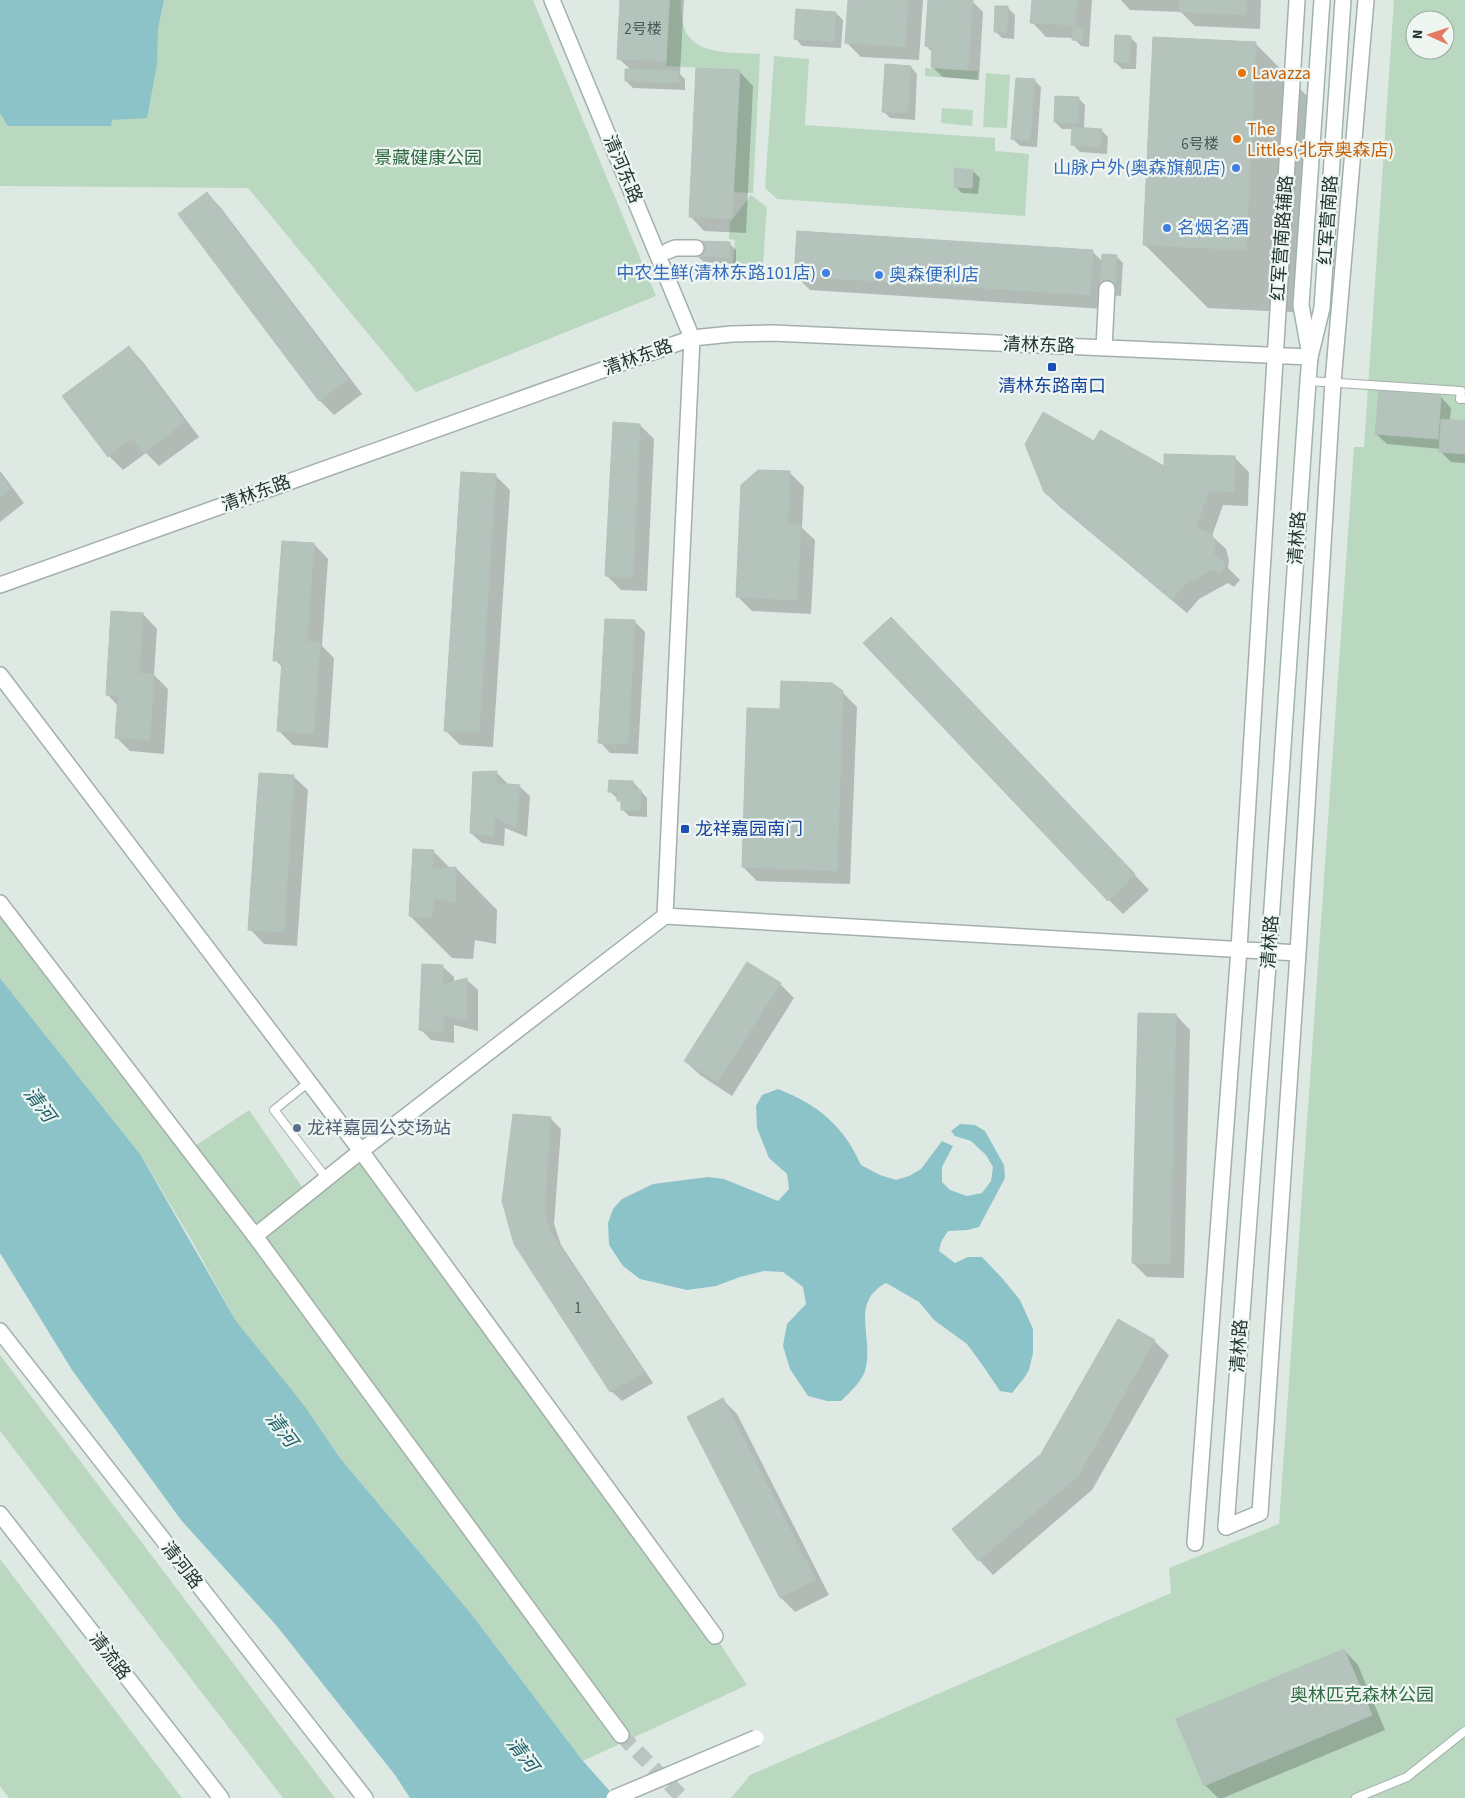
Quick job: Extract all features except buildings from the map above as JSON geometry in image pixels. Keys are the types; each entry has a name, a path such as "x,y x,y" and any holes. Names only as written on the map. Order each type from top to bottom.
{"street":[{"name":"清河东路","path":"552,0 663,254 692,338"},
{"name":"红军营南路辅路","path":"1195,1543 1239,949 1297,0"},
{"name":"红军营南路","path":"1310,357 1301,305 1322,0"},
{"name":"红军营南路","path":"1310,357 1322,308 1343,0"},
{"path":"255,1236 361,1151 665,916 1298,953 1334,382 1366,0"},
{"path":"663,254 675,248 696,248"},
{"path":"1104,348 1107,289"},
{"name":"清林东路","path":"0,585 692,338 772,333 1310,357"},
{"path":"665,916 692,338"},
{"name":"清林路","path":"1298,953 1260,1513 1226,1527 1269,951 1310,357"},
{"path":"0,675 361,1151 715,1636"},
{"path":"0,903 255,1236 621,1735"},
{"name":"清河路","path":"0,1331 365,1798"},
{"name":"清流路","path":"0,1514 221,1798"},
{"path":"614,1798 756,1738"}],"lane":[{"path":"1308,381 1461,391 1460,399 1465,399"},
{"path":"309,1082 274,1110 326,1179"},
{"path":"1356,1798 1407,1777 1465,1731"}],"green space":[{"name":"景藏健康公园","path":"0,0 533,0 656,296 416,392 248,188 0,186"},
{"path":"670,0 681,0 682,18 686,32 693,41 703,47 729,53 760,54 753,193 733,192 739,70 666,66"},
{"name":"奥林匹克森林公园","path":"1394,0 1465,0 1465,1798 731,1798 750,1775 1171,1593 1169,1568 1279,1524 1354,447 1364,447"},
{"path":"774,56 809,59 805,125 995,138 995,151 1029,154 1025,216 777,199 765,188","holes":["955,168 973,170 972,188 954,187"]},
{"path":"925,68 978,71 977,80 925,76"},
{"path":"986,73 1010,75 1007,128 983,127"},
{"path":"942,108 973,110 972,126 941,123"},
{"path":"751,195 767,207 763,265 733,263 735,240 729,239 730,222"},
{"path":"0,903 189,1150 249,1110 309,1197 361,1151 715,1636 747,1685 583,1761 469,1611 340,1458 304,1407 236,1321 191,1239 140,1154 0,978"},
{"path":"0,1355 335,1798 283,1798 0,1431"},
{"path":"0,1559 182,1798 9,1798 0,1786"}],"water":[{"path":"0,0 164,0 158,28 157,65 147,118 112,120 111,126 8,126 0,113"},
{"name":"清河","path":"0,978 140,1154 236,1321 303,1404 340,1458 469,1611 583,1761 616,1798 410,1798 395,1775 276,1625 181,1520 72,1370 0,1253"},
{"path":"778,1089 805,1102 828,1118 846,1139 861,1165 880,1175 896,1180 909,1176 921,1169 942,1141 953,1146 942,1167 942,1182 950,1190 967,1196 982,1193 991,1181 993,1167 986,1155 971,1141 955,1136 951,1131 960,1124 975,1125 985,1131 1004,1165 1005,1178 979,1227 968,1230 948,1231 941,1242 939,1251 955,1263 968,1257 982,1257 1020,1300 1033,1329 1033,1353 1029,1370 1012,1393 1000,1391 967,1344 934,1320 919,1302 886,1283 875,1291 869,1300 866,1310 866,1367 860,1381 841,1401 827,1401 808,1396 790,1369 783,1346 787,1324 806,1304 803,1287 783,1272 764,1271 716,1286 687,1290 640,1279 623,1266 609,1245 608,1223 613,1209 622,1199 653,1184 708,1177 724,1179 778,1201 789,1189 787,1174 769,1158 757,1128 756,1106 762,1095"}],"tunnel":[{"path":"621,1735 683,1798"}],"place":[{"name":"Lavazza","path":"1242,73"},
{"name":"The Littles(北京奥森店)","path":"1237,139"},
{"name":"山脉户外(奥森旗舰店)","path":"1236,168"},
{"name":"名烟名酒","path":"1167,228"},
{"name":"中农生鲜(清林东路101店)","path":"826,273"},
{"name":"奥森便利店","path":"879,275"},
{"name":"清林东路南口","path":"1052,367"},
{"name":"龙祥嘉园南门","path":"685,829"},
{"name":"龙祥嘉园公交场站","path":"297,1128"}]}
